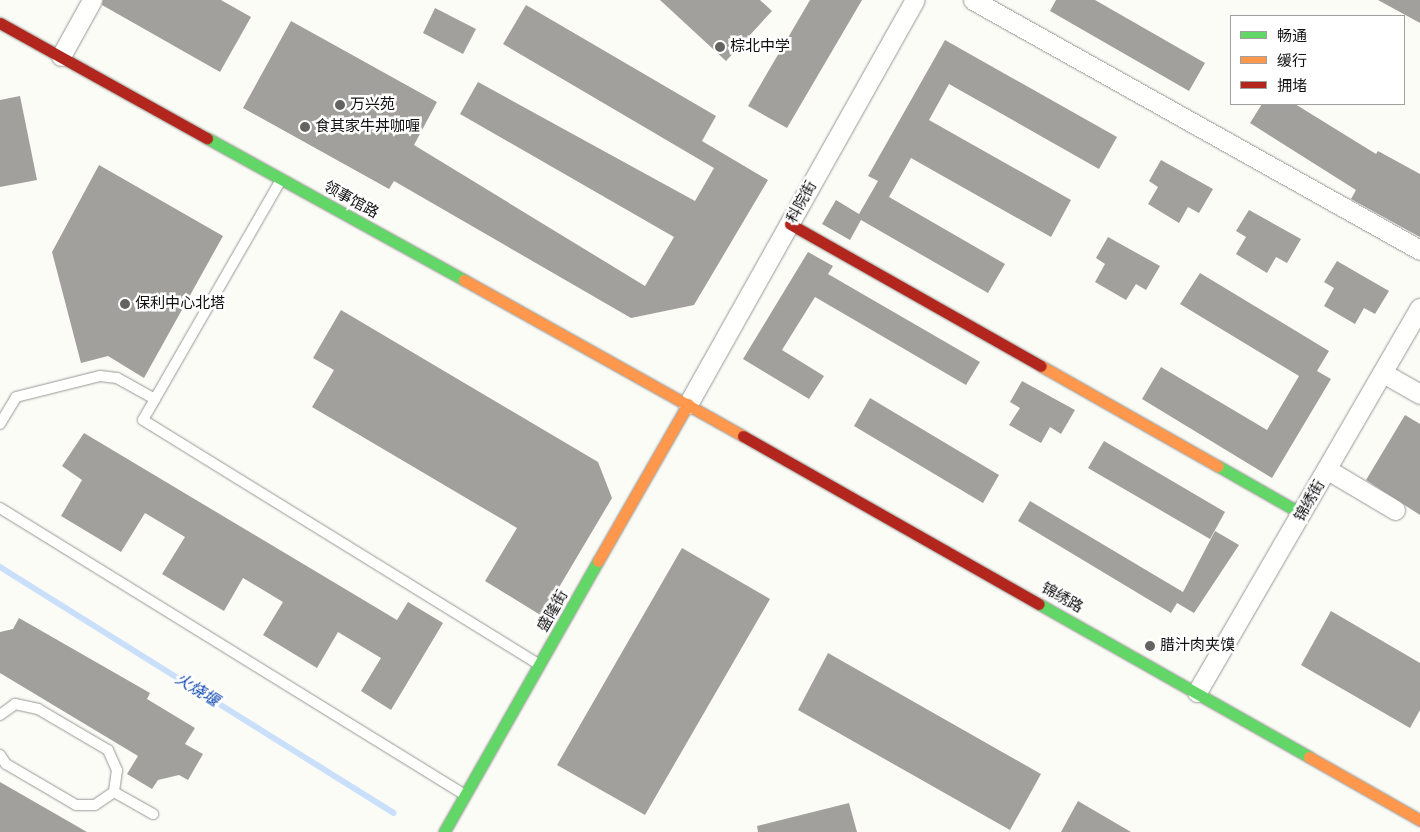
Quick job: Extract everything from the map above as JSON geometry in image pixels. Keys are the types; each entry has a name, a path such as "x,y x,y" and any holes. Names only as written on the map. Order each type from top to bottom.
{"main road":[{"name":"领事馆路","path":"1,25 61,56 688,404"},
{"path":"790,224 1302,514"},
{"name":"盛隆街","path":"446,831 688,404"},
{"name":"锦绣路","path":"688,404 1420,820"}],"street":[{"path":"61,56 92,0"},
{"name":"科院街","path":"688,404 915,0"},
{"path":"973,0 1420,250"},
{"name":"锦绣街","path":"1197,692 1328,470 1420,308"},
{"path":"1383,373 1420,394"},
{"path":"1328,470 1395,510"}],"lane":[{"path":"282,179 143,420 540,666"},
{"path":"0,424 16,397 100,376 118,378 155,399"},
{"path":"0,508 465,795"},
{"path":"0,715 15,704 38,709 108,750 118,770 114,792 96,805 76,805 6,764 0,755"},
{"path":"114,792 153,814"}],"building":[{"path":"103,0 221,0 251,17 220,72 102,5"},
{"path":"660,0 760,0 772,11 726,61"},
{"path":"810,0 862,0 787,128 748,106"},
{"path":"1056,0 1095,0 1205,63 1189,91 1050,11"},
{"path":"1378,0 1420,0 1420,23"},
{"path":"526,5 716,116 702,141 768,180 694,305 631,318 394,181 389,189 243,108 291,21 437,102 414,145 645,286 674,237 460,114 478,82 695,201 714,168 503,44"},
{"path":"435,8 476,29 463,54 423,33"},
{"path":"945,40 1117,137 1099,169 949,84 929,120 1071,200 1051,237 911,158 889,197 1005,264 988,293 861,220 850,240 822,224 836,200 859,214 878,181 868,176"},
{"path":"20,96 37,180 0,187 0,100"},
{"path":"1261,105 1297,105 1376,154 1378,151 1420,174 1420,237 1351,199 1356,190 1250,123"},
{"path":"1161,160 1213,189 1199,213 1188,207 1179,223 1148,204 1158,187 1149,181"},
{"name":"保利中心北塔","path":"99,165 223,236 144,378 108,356 81,363 52,252"},
{"path":"1249,210 1301,239 1287,263 1276,257 1267,273 1236,254 1246,237 1236,231"},
{"path":"1108,237 1160,266 1146,290 1136,284 1126,300 1095,282 1105,264 1096,258"},
{"path":"808,252 833,266 828,274 980,362 966,385 815,297 782,350 824,376 809,399 743,359"},
{"path":"1337,261 1389,291 1375,314 1364,308 1355,324 1324,306 1334,288 1324,282"},
{"path":"1200,273 1329,351 1317,371 1331,379 1272,478 1142,399 1161,367 1267,430 1299,376 1180,304"},
{"path":"341,310 598,462 612,498 542,616 485,581 517,528 312,407 334,370 313,358"},
{"path":"1022,381 1075,410 1061,434 1050,427 1041,443 1009,425 1020,408 1010,402"},
{"path":"870,398 999,475 983,503 854,426"},
{"path":"1405,415 1420,424 1420,515 1366,480"},
{"path":"84,433 397,620 408,602 443,623 391,710 361,691 381,658 338,632 317,668 263,635 283,602 243,578 224,611 162,574 185,537 145,513 121,552 61,516 82,480 62,466"},
{"path":"1104,441 1225,512 1210,539 1088,468"},
{"path":"1030,501 1183,592 1215,531 1239,545 1194,613 1177,603 1171,613 1018,521"},
{"path":"682,548 770,599 645,815 557,765"},
{"path":"1331,611 1420,663 1420,710 1410,728 1301,665"},
{"path":"19,618 150,693 147,699 195,728 185,744 203,754 188,780 179,775 158,780 152,789 127,774 138,756 0,673 0,632 13,629"},
{"path":"828,653 1041,774 1010,830 798,710"},
{"path":"0,782 87,832 0,832"},
{"path":"1078,801 1131,832 1061,832"},
{"path":"849,803 857,832 758,832 757,826"}],"waterway":[{"name":"火烧堰","path":"0,567 394,813"}],"traffic: fast":[{"path":"207,138 464,280"},
{"path":"1218,466 1302,514"},
{"path":"444,832 598,561"},
{"path":"1039,604 1309,757"}],"traffic: slow":[{"path":"464,280 743,436"},
{"path":"1041,366 1218,466"},
{"path":"598,561 688,404"},
{"path":"1309,757 1420,820"}],"traffic: jam":[{"path":"0,23 207,138"},
{"path":"790,224 1041,366"},
{"path":"743,436 1039,604"}],"place":[{"name":"棕北中学","path":"720,47"},
{"name":"万兴苑","path":"340,105"},
{"name":"食其家牛丼咖喱","path":"305,127"},
{"name":"保利中心北塔","path":"125,304"},
{"name":"腊汁肉夹馍","path":"1150,646"}]}
